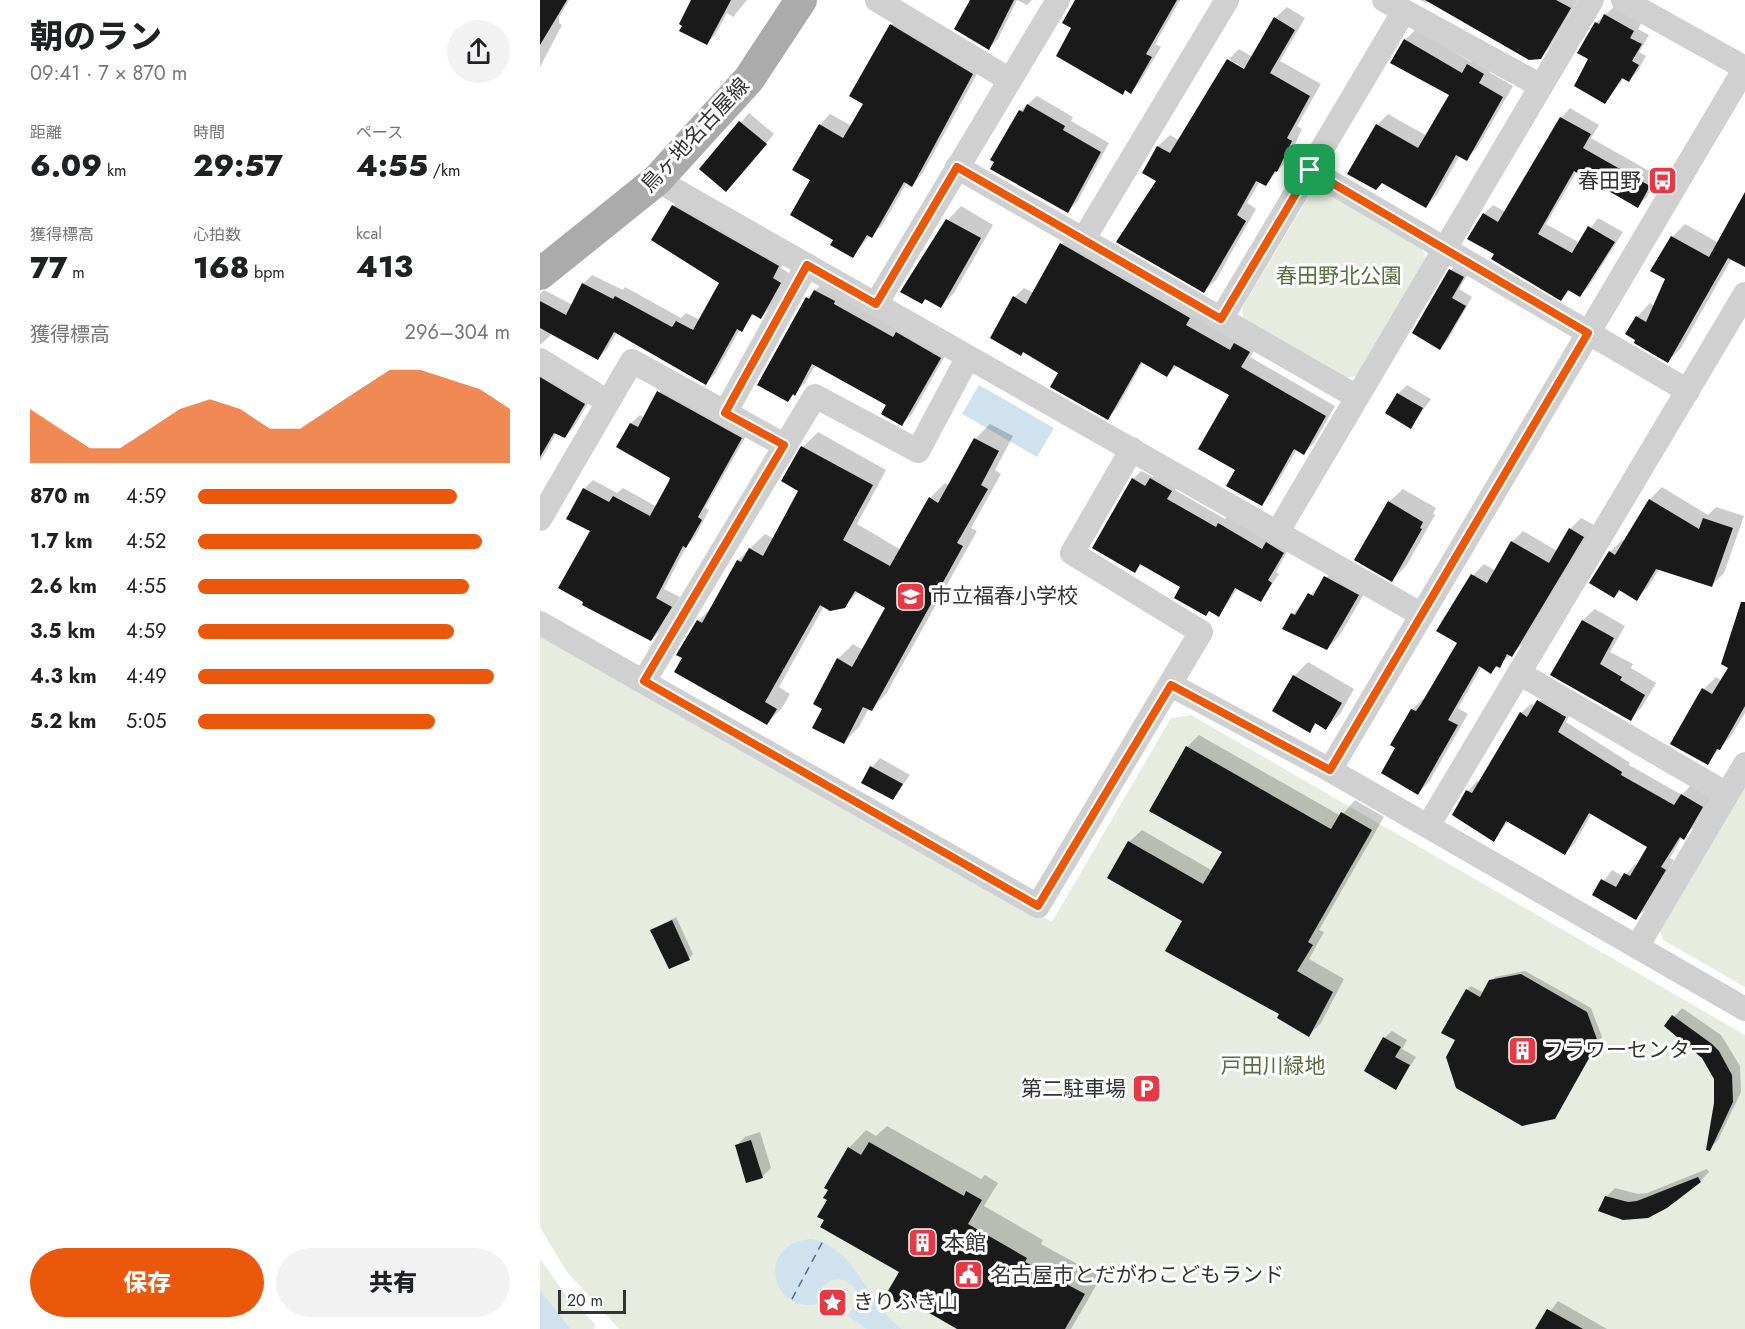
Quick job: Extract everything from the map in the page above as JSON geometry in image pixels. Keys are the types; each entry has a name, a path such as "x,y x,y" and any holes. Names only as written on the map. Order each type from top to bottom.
{"main road":[{"name":"鳥ヶ地名古屋線","path":"540,273 657,180 749,79 801,0"}],"street":[{"path":"877,0 1010,80"},
{"path":"876,304 1058,0"},
{"path":"1083,240 1227,0"},
{"path":"1277,532 1592,0"},
{"path":"1330,770 1745,68 1623,0"},
{"path":"1221,319 1310,170 1394,6 1541,86"},
{"path":"957,167 1357,397"},
{"path":"1310,170 1688,391"},
{"path":"657,180 1422,615"},
{"path":"725,413 807,265"},
{"path":"1428,826 1745,294"},
{"path":"644,681 815,396 918,451 968,357"},
{"path":"540,360 608,402"},
{"path":"540,519 632,362 784,445"},
{"path":"540,623 1038,906 1201,632 1072,553 1132,450"},
{"path":"1519,673 1727,794"},
{"path":"1171,685 1330,770 1745,1009"},
{"path":"1637,947 1745,764"}],"green space":[{"name":"春田野北公園","path":"1324,188 1421,247 1427,260 1357,376 1344,378 1243,318 1242,308 1313,189"},
{"name":"戸田川緑地","path":"540,627 1052,922 1171,718 1191,715 1745,1035 1745,1329 619,1329 567,1272 540,1227"},
{"path":"1745,786 1745,987 1663,940 1660,931"},
{"path":"540,1259 565,1294 595,1324 594,1329 571,1329 540,1290"}],"water":[{"path":"979,385 1054,428 1037,457 962,414"},
{"path":"812,1239 828,1245 841,1254 890,1319 902,1329 867,1329 848,1316 857,1302 857,1292 847,1282 841,1280 830,1281 820,1289 816,1296 818,1304 802,1304 789,1299 780,1289 776,1277 776,1264 782,1252 794,1243"},
{"path":"540,1290 571,1329 540,1329"}],"building":[{"path":"540,0 567,0 540,45"},
{"path":"691,0 731,0 707,45 679,31 682,26 679,24"},
{"path":"970,0 1014,0 989,50 954,29"},
{"path":"1075,0 1177,0 1146,54 1152,57 1131,94 1125,90 1123,95 1056,56 1071,28 1062,23"},
{"path":"1425,0 1556,0 1571,8 1541,59 1529,60"},
{"path":"1604,14 1634,31 1630,38 1642,44 1632,61 1639,65 1629,82 1622,78 1605,104 1574,86 1588,59 1577,53 1595,22 1599,24"},
{"path":"1274,17 1295,30 1270,73 1310,96 1287,138 1292,141 1277,172 1275,171 1266,186 1256,181 1237,215 1246,221 1204,293 1116,242 1156,181 1142,173 1157,146 1170,153 1227,59 1244,69"},
{"path":"890,24 973,74 912,187 904,182 872,238 867,235 853,258 830,245 833,240 790,215 810,180 792,170 819,124 843,138 863,104 849,96"},
{"path":"1404,39 1462,73 1467,64 1484,74 1479,83 1503,97 1467,161 1456,155 1426,208 1382,183 1376,190 1347,174 1376,124 1418,148 1449,95 1390,63"},
{"path":"1027,104 1065,126 1063,130 1101,152 1068,213 990,169 994,162 990,160 1019,110 1023,112"},
{"path":"1560,117 1591,134 1583,148 1650,186 1638,208 1574,171 1538,234 1572,253 1588,226 1615,242 1580,297 1568,290 1561,301 1491,259 1494,254 1467,239 1483,213 1498,222"},
{"path":"739,121 767,144 726,192 699,169"},
{"path":"1745,192 1745,267 1728,258 1668,363 1634,343 1635,340 1625,334 1636,316 1646,322 1665,279 1650,271 1671,236 1709,257"},
{"path":"672,205 779,266 773,278 781,283 761,319 752,314 742,332 737,329 706,385 614,332 598,360 540,328 540,301 566,315 582,283 613,299 615,296 672,327 676,321 693,330 719,283 651,240"},
{"path":"946,219 981,238 941,308 925,299 922,304 900,292"},
{"path":"1060,243 1190,318 1186,325 1230,350 1234,343 1250,352 1241,367 1326,416 1304,455 1294,449 1262,506 1226,486 1235,470 1198,449 1229,395 1174,365 1167,377 1141,362 1108,420 1050,387 1058,373 1023,352 1021,356 990,338 1013,296 1026,304"},
{"path":"1449,269 1464,277 1452,298 1466,306 1440,350 1412,333"},
{"path":"814,290 835,301 834,304 893,337 896,332 941,358 902,426 881,414 886,405 812,364 795,396 793,394 788,402 757,385 806,297 809,299"},
{"path":"540,377 585,404 565,438 554,433 540,457"},
{"path":"657,391 742,438 698,517 702,520 686,548 683,546 656,598 672,607 651,641 582,605 583,602 558,588 590,531 566,519 583,488 609,502 613,496 650,516 669,481 670,478 616,447 630,423 638,427"},
{"path":"1397,393 1423,408 1411,429 1385,413"},
{"path":"974,438 999,451 981,485 988,489 957,543 963,546 872,711 863,707 844,744 812,728 822,709 813,704 837,658 852,667 885,608 855,591 845,608 830,611 820,605 765,702 777,709 767,725 674,672 682,658 676,655 697,620 702,623 737,560 741,562 749,548 763,556 798,491 781,481 801,446 873,485 843,540 890,566 929,497 938,503"},
{"path":"1132,478 1145,486 1150,478 1172,491 1167,499 1216,527 1218,523 1262,549 1266,542 1284,553 1268,580 1272,583 1261,602 1235,588 1219,617 1209,611 1206,616 1174,598 1180,587 1140,564 1135,573 1092,548"},
{"path":"1649,499 1699,529 1703,518 1733,528 1712,587 1656,569 1637,601 1619,590 1614,598 1589,583 1609,551 1615,555"},
{"path":"1388,501 1423,522 1420,528 1422,529 1392,582 1354,560"},
{"path":"1569,528 1584,537 1512,657 1507,654 1500,668 1496,666 1491,674 1479,666 1448,720 1458,725 1418,795 1381,773 1395,748 1390,745 1411,709 1416,711 1421,704 1457,643 1436,631 1471,574 1487,583 1511,541 1549,563"},
{"path":"1324,576 1359,595 1327,650 1282,629 1291,613 1295,615 1308,593 1313,596"},
{"path":"1741,602 1745,602 1745,706 1720,750 1717,749 1708,765 1670,744 1702,688 1712,694 1728,668 1721,664"},
{"path":"1582,620 1614,638 1600,664 1622,677 1620,680 1645,695 1631,721 1550,675"},
{"path":"1293,675 1342,703 1326,730 1315,723 1310,733 1272,711"},
{"path":"1537,700 1566,717 1558,732 1622,772 1621,775 1674,805 1681,794 1703,807 1684,840 1680,837 1661,867 1666,870 1636,920 1592,895 1601,879 1616,887 1624,873 1630,876 1647,847 1589,813 1565,855 1506,821 1494,842 1452,815 1466,790 1472,793 1520,712 1527,717"},
{"path":"1186,746 1331,829 1341,812 1372,830 1308,942 1313,945 1297,971 1333,992 1309,1037 1277,1018 1279,1014 1165,951 1182,921 1107,878 1128,841 1203,884 1222,852 1149,811"},
{"path":"870,766 903,784 893,800 861,783"},
{"path":"672,920 690,960 669,969 650,930"},
{"name":"フラワーセンター","path":"1521,974 1587,1012 1598,1042 1555,1119 1522,1126 1456,1088 1446,1057 1455,1040 1441,1033 1466,989 1480,997 1489,980"},
{"path":"1672,1015 1719,1051 1732,1075 1733,1102 1710,1151 1706,1150 1714,1103 1714,1079 1702,1058 1664,1026"},
{"path":"1383,1037 1401,1047 1395,1057 1410,1065 1396,1090 1364,1071"},
{"path":"751,1140 763,1178 746,1183 735,1145"},
{"name":"本館","path":"869,1142 964,1196 966,1191 982,1200 968,1224 1027,1258 1025,1262 1085,1294 1065,1329 957,1329 905,1299 901,1305 885,1296 899,1272 820,1227 824,1220 817,1217 827,1200 823,1198 828,1190 824,1188 848,1147 861,1155"},
{"path":"1698,1177 1701,1182 1667,1208 1648,1218 1623,1220 1598,1211 1605,1196 1628,1202 1637,1201"},
{"path":"1547,1309 1583,1329 1535,1329"}],"ferry route":[{"path":"792,1299 823,1241"}],"place":[{"name":"春田野","path":"1662,181"},
{"name":"市立福春小学校","path":"910,596"},
{"name":"フラワーセンター","path":"1522,1050"},
{"name":"第二駐車場","path":"1147,1089"},
{"name":"本館","path":"923,1243"},
{"name":"名古屋市とだがわこどもランド","path":"969,1275"},
{"name":"きりふき山","path":"832,1302"}],"route":[{"path":"957,167 1221,319 1310,170 1588,333 1330,770 1171,685 1038,906 644,681 784,445 725,413 807,265 876,304 957,167"}]}
